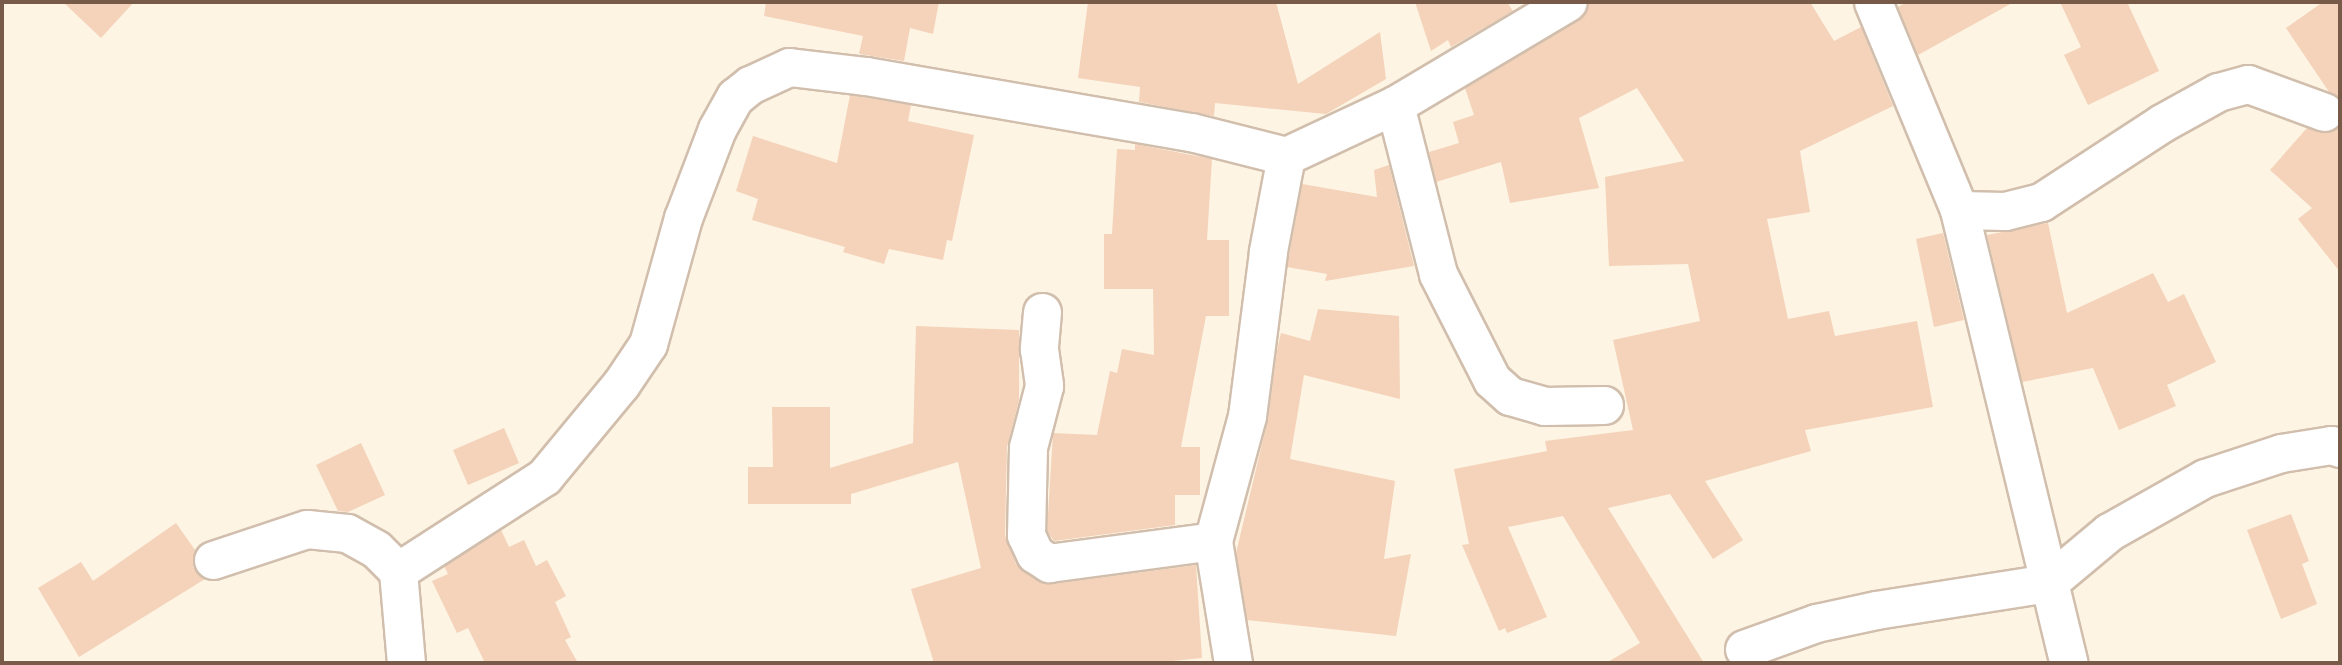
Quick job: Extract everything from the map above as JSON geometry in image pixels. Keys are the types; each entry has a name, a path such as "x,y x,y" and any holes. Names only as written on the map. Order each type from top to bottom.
{"street":[{"path":"398,571 544,477 621,384 648,344 682,218 717,129 735,97 767,77 789,67 866,76 1191,132 1286,156 1395,105 1568,2"},
{"path":"1873,2 1959,210 2069,663"},
{"path":"1959,210 2005,211 2041,202 2162,123 2228,90 2248,84 2324,112"},
{"path":"1395,105 1438,274 1492,380 1510,396 1544,406 1604,405"},
{"path":"1233,663 1213,541 1247,416 1268,251 1286,156"},
{"path":"1042,312 1039,349 1044,386 1028,447 1026,535 1035,554 1049,563 1213,541"},
{"path":"1744,649 1816,623 1876,610 2048,583 2109,532 2205,478 2281,453 2330,445 2340,448"},
{"path":"213,560 307,529 347,533 376,549 398,571 406,663"}],"building":[{"path":"63,2 134,2 101,38"},
{"path":"766,2 939,2 933,34 910,28 904,61 859,54 863,36 764,16"},
{"path":"1088,2 1276,2 1298,84 1380,32 1386,79 1326,114 1215,103 1214,116 1139,102 1140,87 1078,78"},
{"path":"1415,2 1507,2 1513,11 1451,47 1448,40 1431,51"},
{"path":"1589,2 1810,2 1834,41 1861,27 1893,106 1800,151 1810,212 1767,219 1788,319 1829,311 1835,336 1917,321 1933,407 1805,430 1811,451 1705,481 1743,540 1713,559 1670,494 1608,508 1704,663 1606,663 1640,643 1563,516 1508,527 1547,617 1507,633 1505,628 1499,631 1462,545 1469,544 1454,469 1547,451 1545,441 1633,430 1613,340 1700,321 1688,264 1609,266 1605,177 1684,161 1637,88 1579,118 1599,188 1510,203 1501,162 1436,182 1429,152 1459,143 1453,122 1474,115 1465,88 1579,20"},
{"path":"1907,2 2014,2 1918,55 1898,7"},
{"path":"2060,2 2127,2 2159,71 2088,105 2064,55 2081,47"},
{"path":"2323,2 2340,2 2340,99 2329,92 2286,28"},
{"path":"850,95 911,105 908,121 974,135 952,241 947,240 943,260 889,249 884,264 843,252 845,247 752,220 758,199 736,191 753,136 837,163"},
{"path":"2340,124 2340,272 2298,219 2312,208 2270,170 2307,128 2327,133"},
{"path":"1135,144 1212,159 1207,240 1229,240 1229,316 1206,316 1181,447 1200,447 1200,495 1175,495 1175,525 1054,541 1047,531 1053,433 1097,435 1110,371 1117,373 1122,349 1154,355 1153,289 1104,289 1104,234 1112,234 1117,149 1135,150"},
{"path":"1389,165 1414,266 1325,281 1327,274 1287,267 1302,184 1377,197 1374,170"},
{"path":"2048,223 2067,313 2153,273 2168,302 2184,294 2216,362 2167,385 2176,406 2119,430 2093,368 2022,382 1987,235"},
{"path":"1943,233 1964,320 1934,327 1916,239"},
{"path":"1318,309 1399,316 1400,399 1304,375 1290,459 1395,481 1384,559 1411,554 1396,636 1247,620 1236,553 1268,419 1277,350 1281,333 1310,341"},
{"path":"916,326 1019,330 1019,400 1007,447 1005,535 1016,564 1038,581 1052,584 1196,565 1202,658 1152,663 934,663 911,589 981,568 958,462 851,494 851,504 748,504 748,467 773,467 772,407 830,407 830,468 913,443"},
{"path":"504,428 519,463 468,485 453,450"},
{"path":"361,443 385,495 348,512 338,511 316,465"},
{"path":"2291,514 2309,561 2302,564 2317,604 2281,619 2247,530"},
{"path":"176,523 195,550 193,567 205,579 79,657 38,588 81,562 93,581"},
{"path":"501,530 509,547 524,540 536,566 547,560 566,596 555,602 571,637 565,640 578,663 485,663 468,628 457,633 432,581 448,574 444,566"}]}
